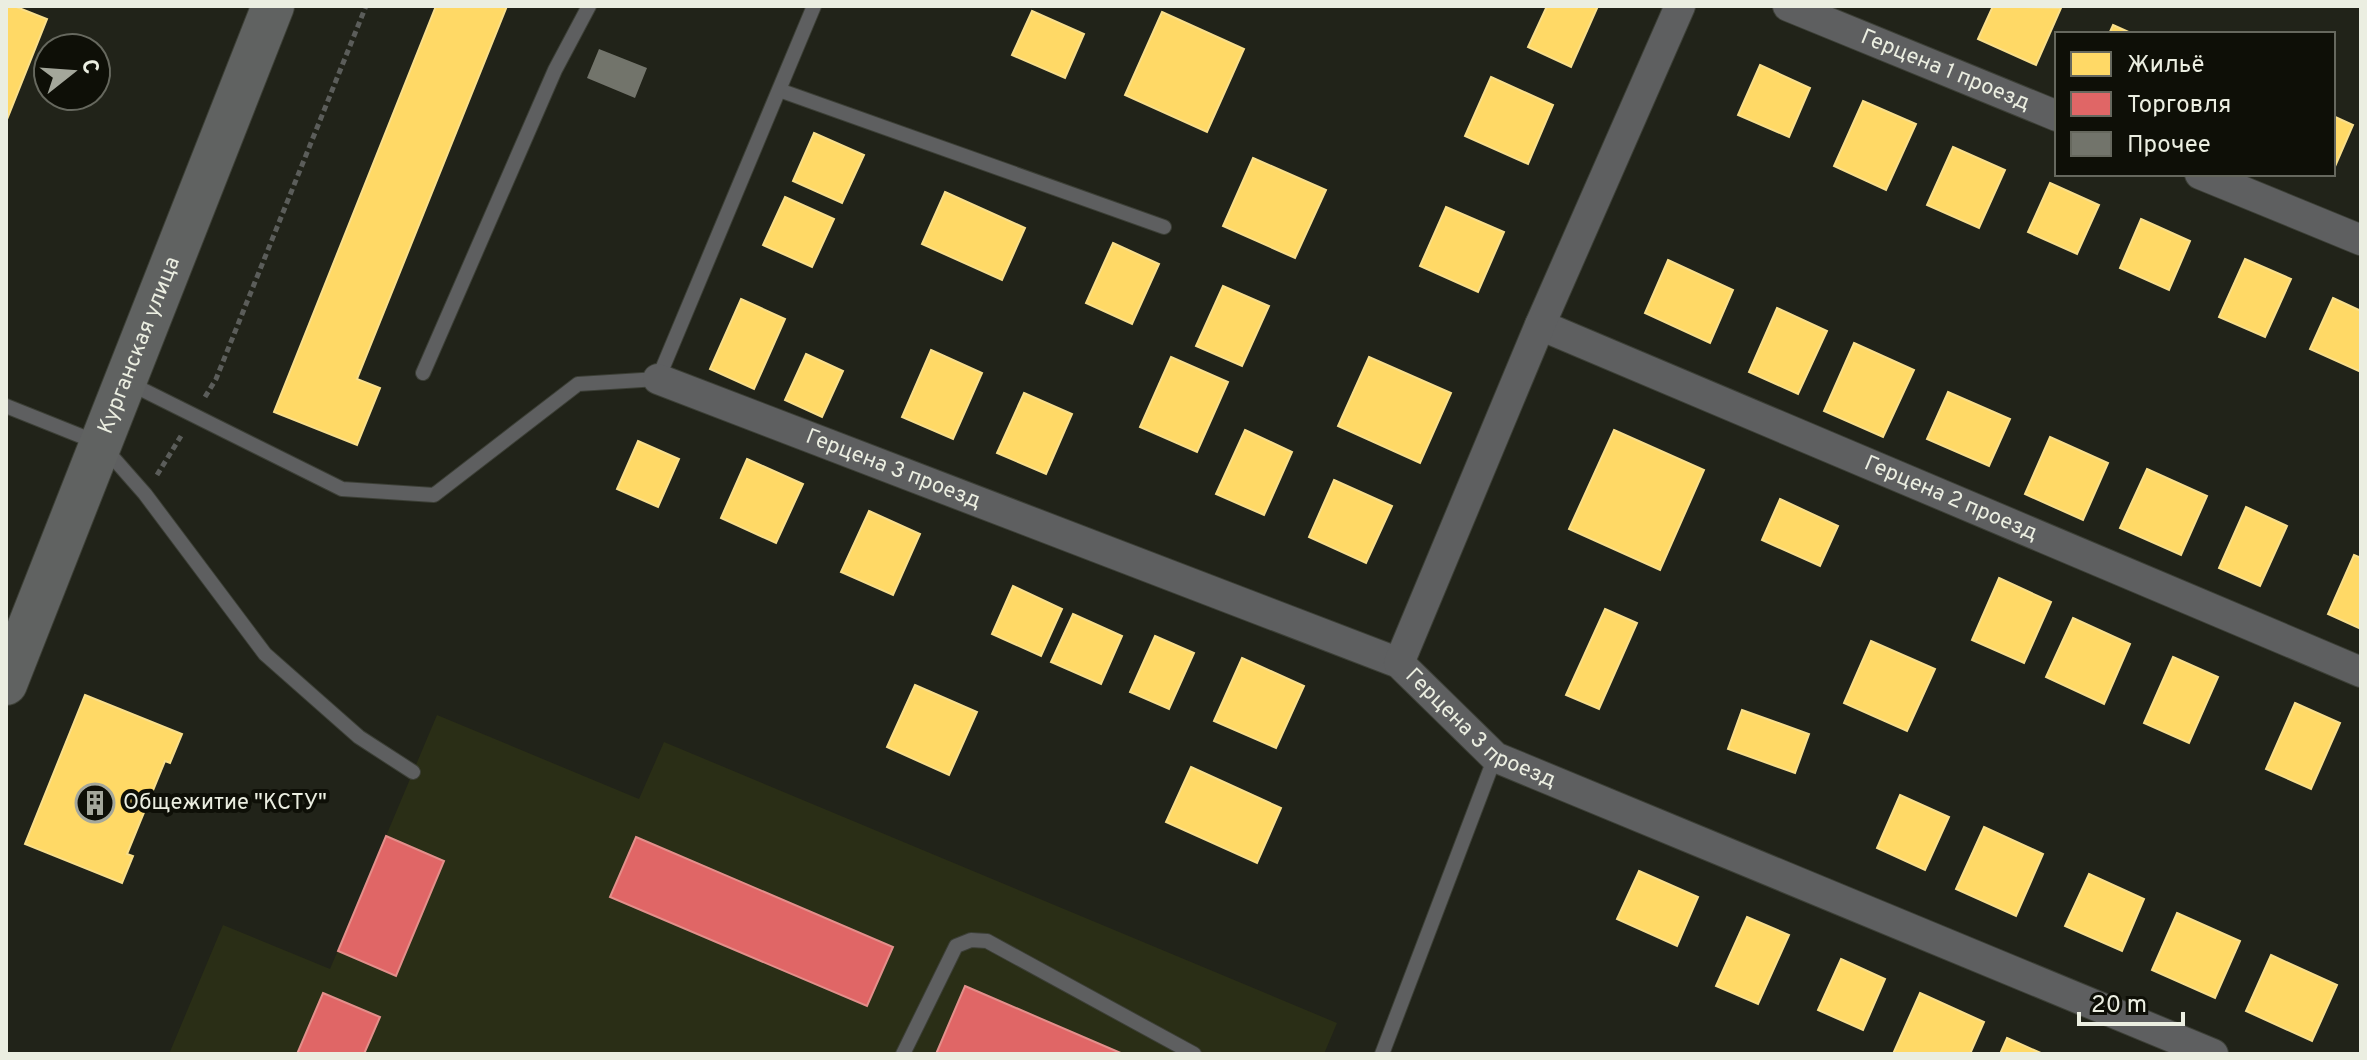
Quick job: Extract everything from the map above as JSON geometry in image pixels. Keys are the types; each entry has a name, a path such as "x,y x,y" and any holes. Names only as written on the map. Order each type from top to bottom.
{"street":[{"name":"Курганская улица","path":"6,684 273,6"},
{"path":"1399,663 1540,325 1680,6"},
{"name":"Герцена 1 проезд","path":"1788,6 2055,115"},
{"path":"2205,176 2361,240"},
{"name":"Герцена 2 проезд","path":"1540,325 2361,672"},
{"name":"Герцена 3 проезд","path":"658,379 1399,663 1495,757 2213,1054"}],"lane":[{"path":"423,373 555,70 589,6"},
{"path":"126,381 342,489 434,495 578,384 658,379 814,6"},
{"path":"779,90 1164,227"},
{"path":"6,406 101,444 145,494 265,654 359,737 413,772"},
{"path":"1382,1054 1495,757"},
{"path":"903,1054 956,946 971,940 987,941 1194,1054"}],"path":[{"path":"145,494 216,379 366,6"}],"shaded area":[{"path":"437,715 639,799 664,742 1337,1023 1324,1054 169,1054 223,925 330,969"}],"building: Жильё":[{"path":"6,6 14,6 47,19 42,32 32,32 32,57 6,122"},
{"path":"436,6 507,6 357,379 380,388 357,445 274,412"},
{"path":"1547,6 1598,6 1571,67 1528,47"},
{"path":"1993,6 2061,8 2036,65 1978,39"},
{"path":"1032,11 1084,34 1065,78 1012,55"},
{"path":"1162,12 1244,49 1207,132 1125,95"},
{"path":"2113,25 2129,32 2110,32"},
{"path":"1760,65 1810,88 1789,137 1738,115"},
{"path":"1491,77 1553,105 1528,164 1465,136"},
{"path":"1863,101 1916,124 1886,190 1834,166"},
{"path":"2335,117 2353,125 2335,166"},
{"path":"814,133 864,155 842,203 793,181"},
{"path":"1953,147 2005,170 1979,228 1927,205"},
{"path":"1253,158 1326,190 1295,258 1223,226"},
{"path":"2050,183 2099,205 2077,254 2028,232"},
{"path":"945,192 1025,228 1002,280 922,244"},
{"path":"785,197 834,219 812,267 763,245"},
{"path":"1446,207 1504,232 1478,292 1420,266"},
{"path":"2141,219 2190,241 2169,290 2120,268"},
{"path":"1113,243 1159,264 1132,324 1086,303"},
{"path":"2245,259 2291,279 2265,337 2219,317"},
{"path":"1668,260 1733,290 1710,343 1645,313"},
{"path":"1223,286 1269,306 1242,366 1196,346"},
{"path":"2333,298 2361,311 2361,372 2310,349"},
{"path":"741,299 785,319 754,389 710,369"},
{"path":"1777,308 1827,331 1798,394 1749,372"},
{"path":"1854,343 1914,370 1883,437 1824,411"},
{"path":"931,350 982,373 953,439 902,417"},
{"path":"806,354 843,371 822,417 785,400"},
{"path":"1171,357 1228,382 1197,452 1140,427"},
{"path":"1369,357 1451,393 1420,463 1338,426"},
{"path":"1948,392 2010,419 1989,466 1927,439"},
{"path":"1024,393 1072,414 1046,474 997,453"},
{"path":"1245,430 1292,452 1264,515 1216,494"},
{"path":"1614,430 1704,470 1660,570 1569,529"},
{"path":"2050,437 2108,463 2083,520 2025,494"},
{"path":"638,441 679,459 658,507 617,489"},
{"path":"747,459 803,484 776,543 721,518"},
{"path":"2147,469 2207,496 2181,555 2120,528"},
{"path":"1334,480 1392,506 1366,563 1309,537"},
{"path":"1780,499 1838,526 1820,566 1762,540"},
{"path":"2246,507 2287,526 2260,586 2219,568"},
{"path":"869,511 920,534 893,595 841,572"},
{"path":"2354,555 2361,558 2361,629 2328,614"},
{"path":"1999,578 2051,602 2024,663 1972,640"},
{"path":"1013,586 1062,609 1041,656 992,634"},
{"path":"1605,609 1637,623 1599,709 1566,695"},
{"path":"1073,614 1122,636 1101,684 1051,662"},
{"path":"2073,618 2130,644 2104,704 2046,677"},
{"path":"1155,636 1194,653 1169,709 1130,692"},
{"path":"1871,641 1935,669 1907,731 1844,703"},
{"path":"2173,657 2218,677 2189,743 2144,723"},
{"path":"1242,658 1304,686 1276,748 1214,721"},
{"path":"915,685 977,712 949,775 887,747"},
{"name":"Общежитие \"КСТУ\"","path":"85,695 182,734 170,763 165,761 127,854 133,856 122,883 25,844"},
{"path":"2295,703 2340,723 2311,789 2266,769"},
{"path":"1742,710 1809,734 1795,773 1728,749"},
{"path":"1191,767 1281,808 1257,863 1166,822"},
{"path":"1900,795 1949,817 1925,870 1877,848"},
{"path":"1984,827 2043,854 2016,916 1956,889"},
{"path":"1639,871 1698,897 1677,946 1617,919"},
{"path":"2089,874 2144,899 2122,951 2065,926"},
{"path":"2177,913 2240,941 2215,998 2152,970"},
{"path":"1747,917 1789,935 1758,1004 1716,986"},
{"path":"2271,955 2337,985 2312,1041 2246,1011"},
{"path":"1841,959 1885,979 1863,1030 1818,1010"},
{"path":"1920,993 1984,1022 1970,1054 1893,1054"},
{"path":"2007,1038 2043,1054 2000,1054"}],"building: Торговля":[{"path":"386,836 444,861 396,976 338,951"},
{"path":"636,837 893,947 867,1006 610,897"},
{"path":"965,986 1123,1054 936,1054"},
{"path":"323,993 380,1017 364,1054 297,1054"}],"building: Прочее":[{"path":"599,49 647,68 635,98 587,78"}],"place":[{"name":"Общежитие \"КСТУ\"","path":"95,803"}]}
